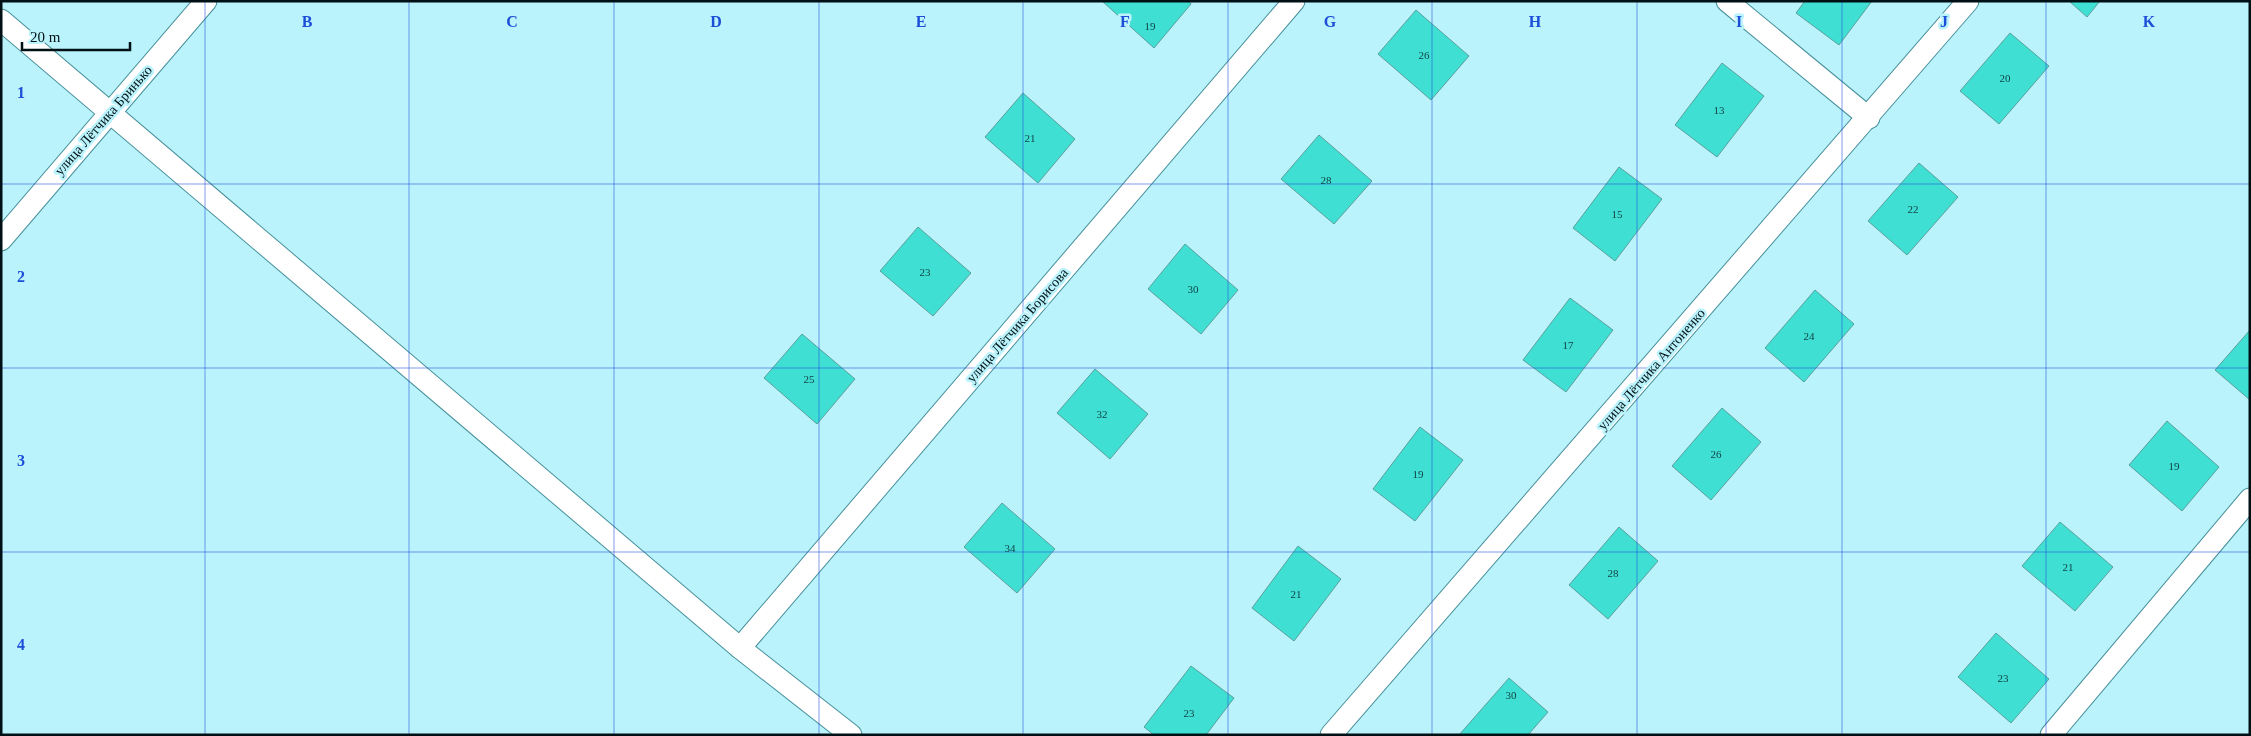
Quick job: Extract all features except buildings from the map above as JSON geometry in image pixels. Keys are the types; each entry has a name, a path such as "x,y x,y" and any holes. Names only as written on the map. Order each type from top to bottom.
{"lane":[{"name":"улица Лётчика Бринько","path":"1,240 206,1"},
{"name":"улица Лётчика Борисова","path":"740,648 1294,1"},
{"path":"1727,1 1869,118"},
{"name":"улица Лётчика Антоненко","path":"1332,735 1869,118 1968,1"},
{"path":"1,20 740,648 850,735"},
{"path":"2051,735 2250,499"}]}
